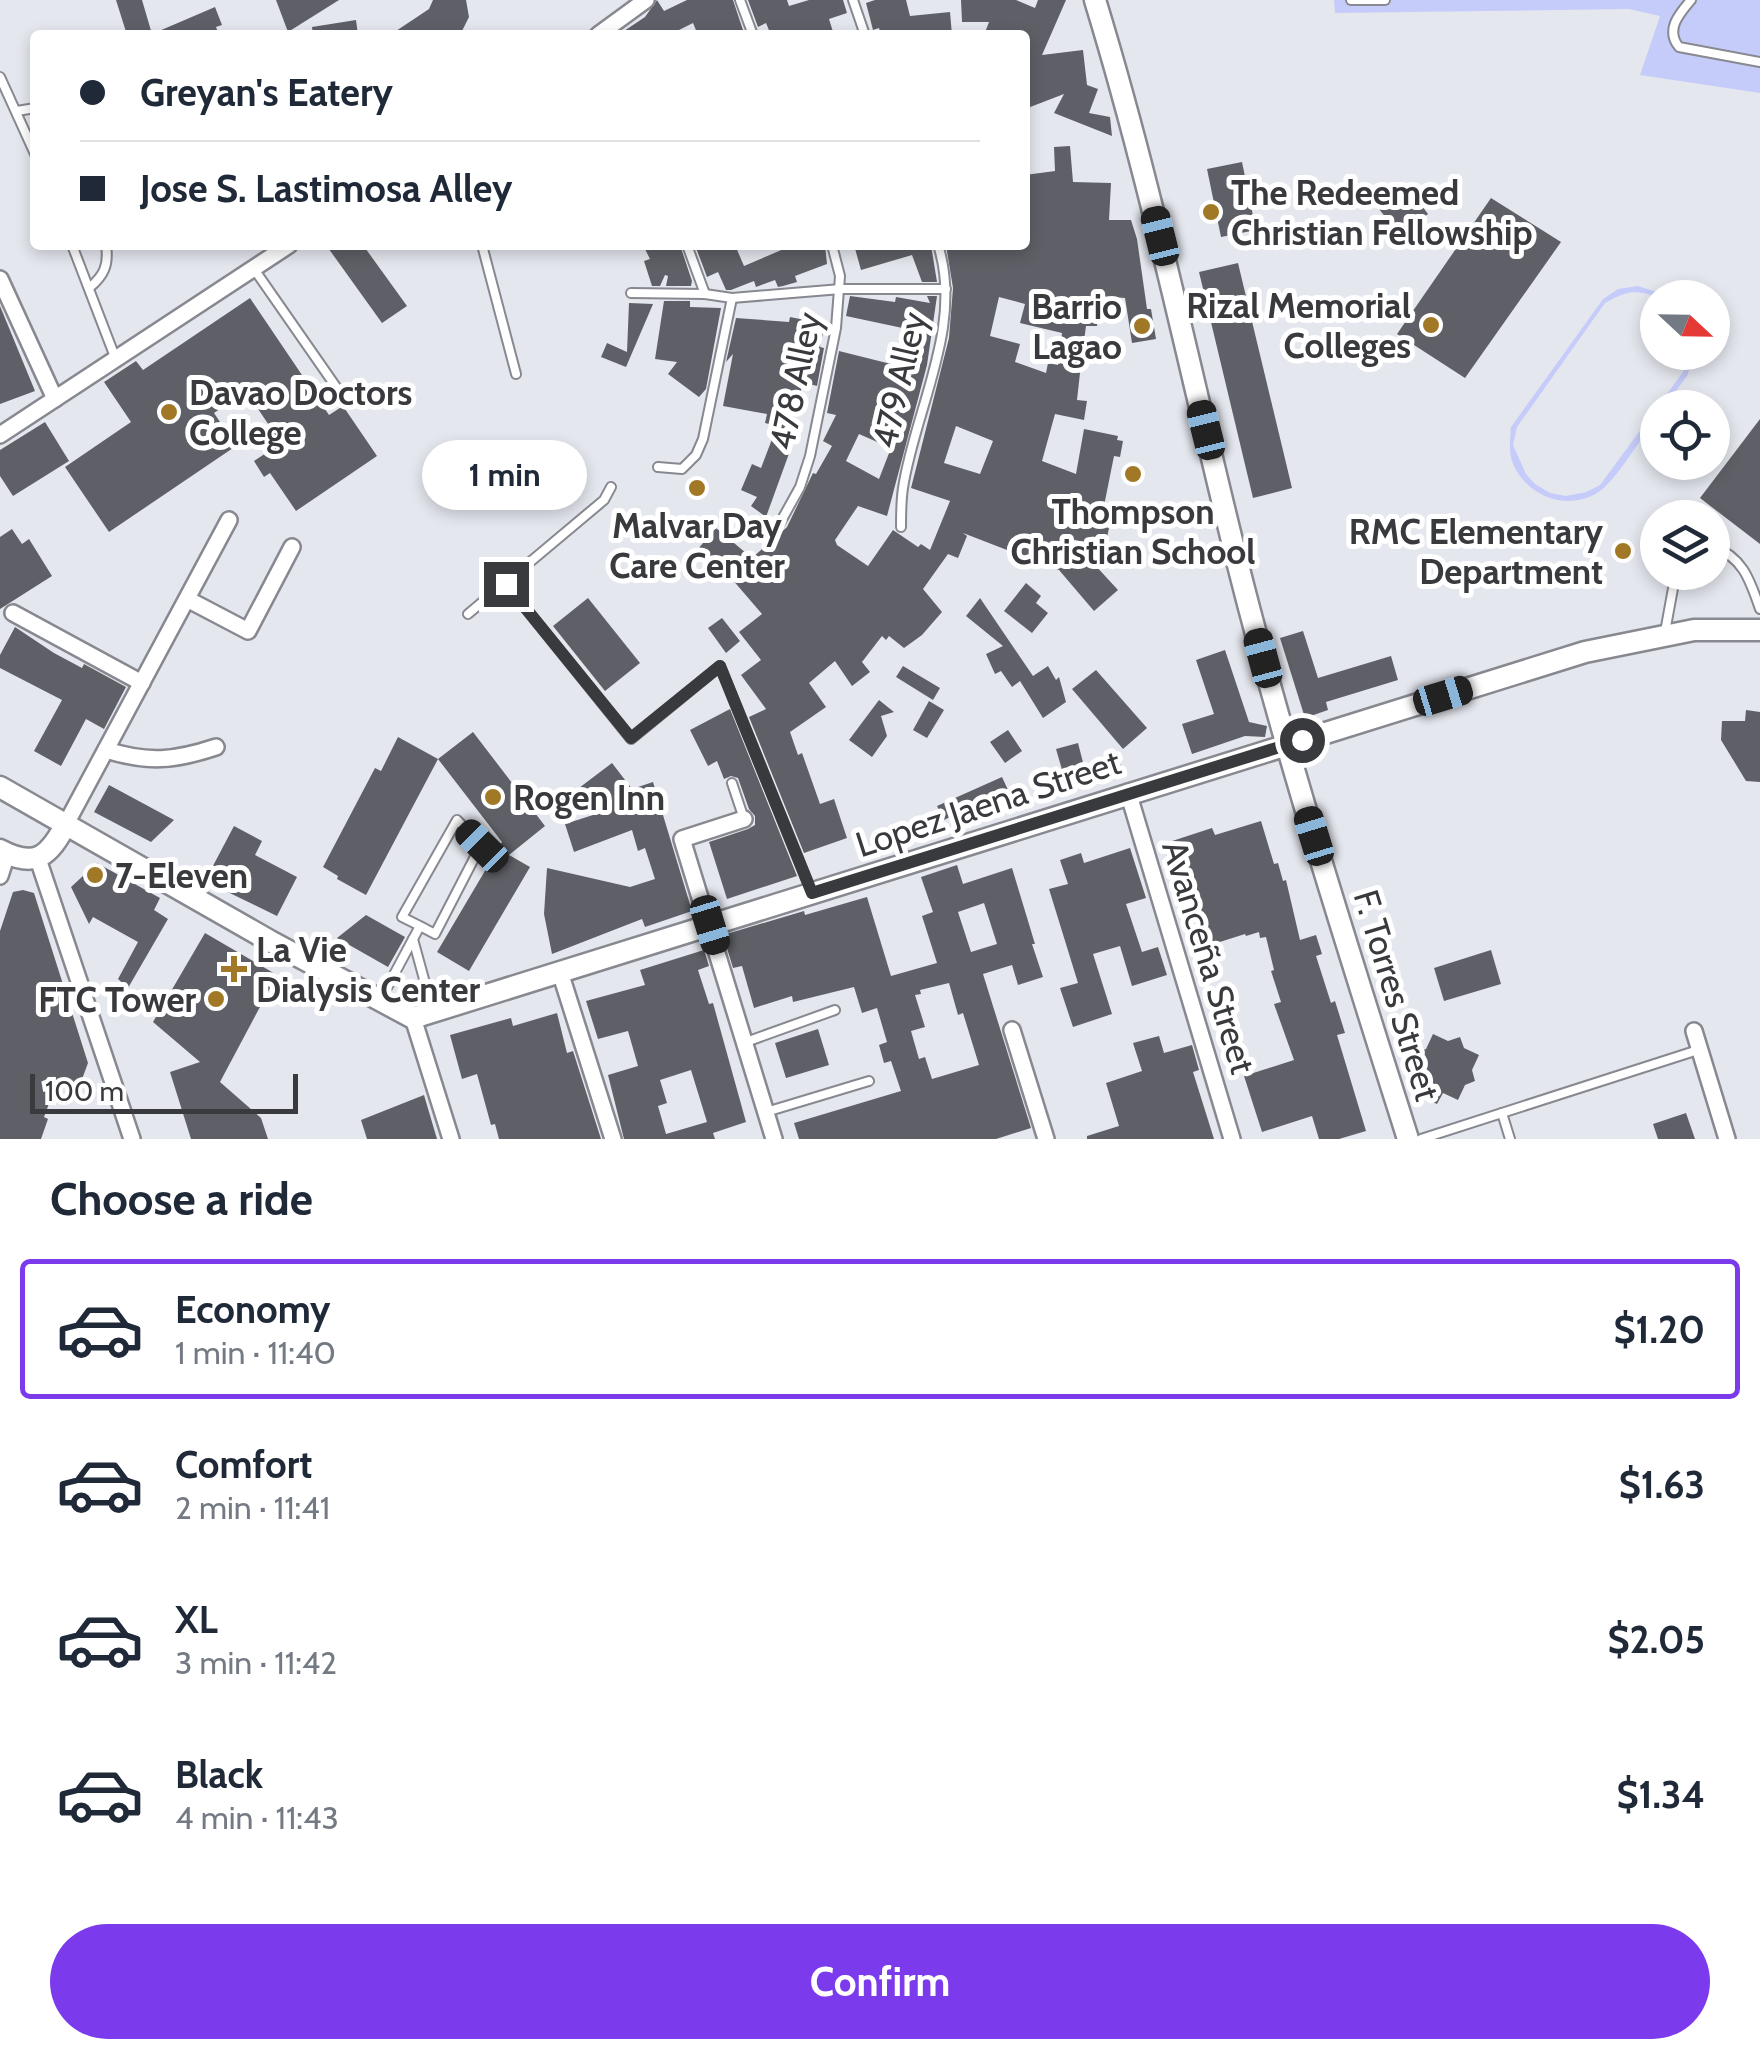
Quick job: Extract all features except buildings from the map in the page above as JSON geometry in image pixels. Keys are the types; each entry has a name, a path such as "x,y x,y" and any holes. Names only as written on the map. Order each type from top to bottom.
{"street":[{"path":"609,30 646,0"},
{"name":"F. Torres Street","path":"1095,0 1147,180 1285,744 1408,1139"},
{"path":"0,435 282,250"},
{"path":"0,279 55,399"},
{"path":"0,876 4,852 27,860 52,848 229,520"},
{"path":"187,599 248,631 292,547"},
{"path":"13,613 142,682"},
{"name":"Lopez Jaena Street","path":"423,1015 1584,652 1664,635 1724,628 1760,630"},
{"path":"106,750 150,760 184,757 216,747"},
{"path":"0,786 270,942 380,1000 423,1015 451,1139"},
{"name":"Avanceña Street","path":"1128,792 1232,1139"},
{"path":"744,819 682,839 774,1139"},
{"path":"38,858 132,1139"},
{"path":"560,972 613,1139"},
{"path":"1012,1030 1046,1139"},
{"path":"1694,1031 1727,1139"}],"lane":[{"path":"740,0 751,30"},
{"path":"852,0 863,30"},
{"path":"1352,0 1385,0"},
{"path":"1691,0 1674,24 1672,35 1679,46 1760,62"},
{"path":"0,77 30,143"},
{"path":"16,111 30,109"},
{"path":"74,250 116,360"},
{"path":"89,288 105,270 106,250"},
{"path":"483,250 516,374"},
{"path":"689,250 705,294"},
{"name":"478 Alley","path":"780,523 800,487 810,456 841,289 833,250"},
{"name":"479 Alley","path":"900,527 903,488 935,361 946,289 939,250"},
{"path":"254,269 340,394"},
{"path":"631,292 732,298 841,289 946,289"},
{"path":"658,466 682,469 696,454 732,298"},
{"path":"468,614 604,500 611,487"},
{"path":"1730,554 1743,566 1760,609"},
{"path":"506,584 631,738 720,666 812,893"},
{"path":"1664,635 1673,590"},
{"path":"732,783 744,819"},
{"path":"456,820 482,846 435,934 420,926 402,917 456,820"},
{"path":"380,1000 420,926"},
{"path":"413,940 423,1015"},
{"path":"746,1042 836,1010"},
{"path":"1422,1139 1700,1050"},
{"path":"766,1112 869,1082"},
{"path":"1502,1113 1510,1139"}],"shaded area":[{"path":"1334,0 1760,0 1760,93 1640,75 1660,16 1629,9 1335,13"},
{"path":"1638,286 1640,293 1605,303 1517,427 1513,445 1535,484 1566,496 1600,485 1640,431 1640,441 1600,491 1576,500 1551,498 1530,486 1514,466 1511,427 1603,299 1618,289"},
{"path":"1684,370 1689,370 1677,390 1670,390"}],"place":[{"name":"The Redeemed Christian Fellowship","path":"1211,212"},
{"name":"Rizal Memorial Colleges","path":"1431,325"},
{"name":"Barrio Lagao","path":"1142,326"},
{"name":"Davao Doctors College","path":"169,412"},
{"name":"Thompson Christian School","path":"1133,474"},
{"name":"Malvar Day Care Center","path":"697,488"},
{"name":"RMC Elementary Department","path":"1623,551"},
{"name":"Rogen Inn","path":"493,797"},
{"name":"7-Eleven","path":"95,875"},
{"name":"La Vie Dialysis Center","path":"234,969"},
{"name":"FTC Tower","path":"216,999"}],"route":[{"path":"506,584 631,738 720,666 812,893 1302,740"}]}
